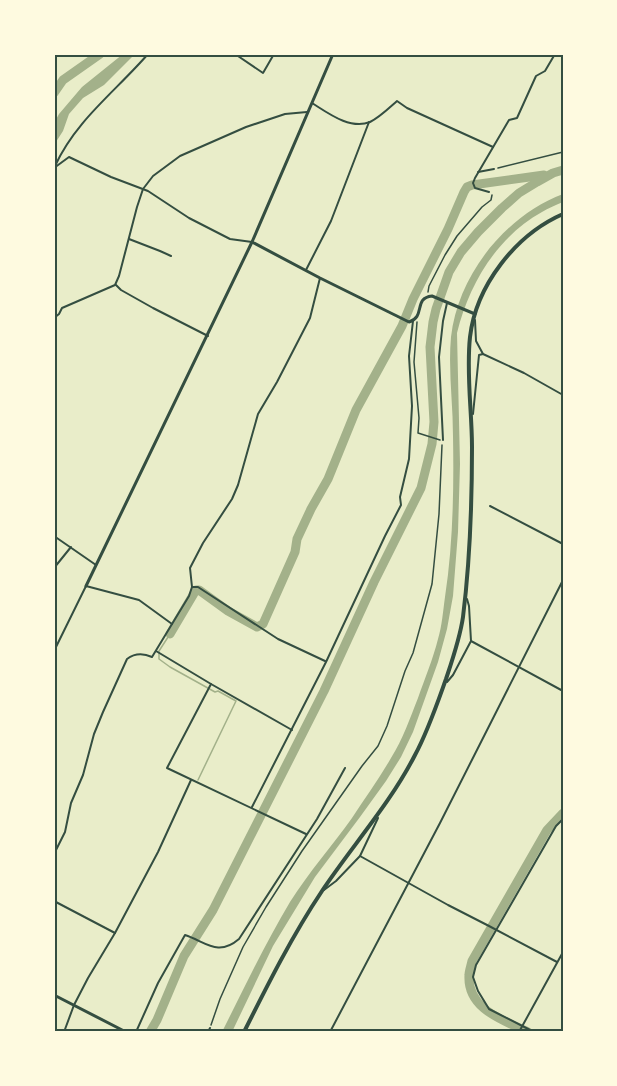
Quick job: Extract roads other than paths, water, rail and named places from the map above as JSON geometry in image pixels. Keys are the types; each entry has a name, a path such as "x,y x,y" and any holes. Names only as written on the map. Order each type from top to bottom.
{"main road":[{"path":"244,1032 290,942 322,891 382,807 414,757 428,727 460,633 465,593 472,496 469,352 475,314 490,282 510,253 539,227 563,214"}],"street":[{"path":"148,54 87,117 68,141 54,168 69,157 148,191 189,218 231,239 252,242 409,322 413,321"},
{"path":"235,54 263,73 274,54"},
{"path":"54,651 252,242 333,54"},
{"path":"489,192 475,188 473,180 509,120 517,118 536,76 544,71 555,54"},
{"path":"312,103 344,122 361,123 369,122 397,101 407,108 493,147"},
{"path":"54,318 62,308 116,285 143,189 153,176 180,156 246,127 285,114 308,112"},
{"path":"306,270 331,221 369,122"},
{"path":"478,172 494,169"},
{"path":"129,239 171,256"},
{"path":"54,854 65,832 71,803 83,775 94,734 127,659 140,654 152,657 189,596 192,587 190,568 202,543 232,499 258,414 310,318 320,278"},
{"path":"116,285 153,308 208,336"},
{"path":"252,807 326,662 401,505 400,497 409,459 412,406 409,356 413,321 418,316 423,298 430,296 475,314 476,341 483,354 563,395"},
{"path":"441,440 439,357 447,303"},
{"path":"472,417 479,355 483,354"},
{"path":"490,506 563,544"},
{"path":"54,536 96,566"},
{"path":"54,567 70,547"},
{"path":"330,1032 409,883 563,580"},
{"path":"86,586 139,600 172,624"},
{"path":"192,587 198,588 278,639 326,662"},
{"path":"443,686 453,675 471,641 469,606 465,593"},
{"path":"471,641 563,691"},
{"path":"156,651 292,730"},
{"path":"211,684 167,768 307,834"},
{"path":"136,1032 170,959 185,935 217,948 230,947 239,939 318,819 345,768"},
{"path":"64,1032 74,1005 158,852 191,780"},
{"path":"322,891 336,881 360,856 382,807"},
{"path":"534,1032 489,1009 473,977 476,965 556,826 563,819"},
{"path":"360,856 448,906 557,963"},
{"path":"54,901 115,933"},
{"path":"520,1031 563,952"},
{"path":"54,995 126,1032"}],"waterway":[{"path":"54,93 63,80 100,54"},
{"path":"150,1032 184,956 213,910 324,691 374,582 421,488 432,444 434,422 430,347 433,322 449,272 461,252 502,208 519,193 553,173 563,170"},
{"path":"170,634 196,590 257,627 263,624 295,552 297,539 328,479 356,410 402,326 467,187 544,175"},
{"path":"170,634 159,651 159,659 215,692 218,691 236,701 198,780"},
{"path":"528,1032 498,1018 480,1005 470,987 469,972 472,961 547,830 563,813"}]}
